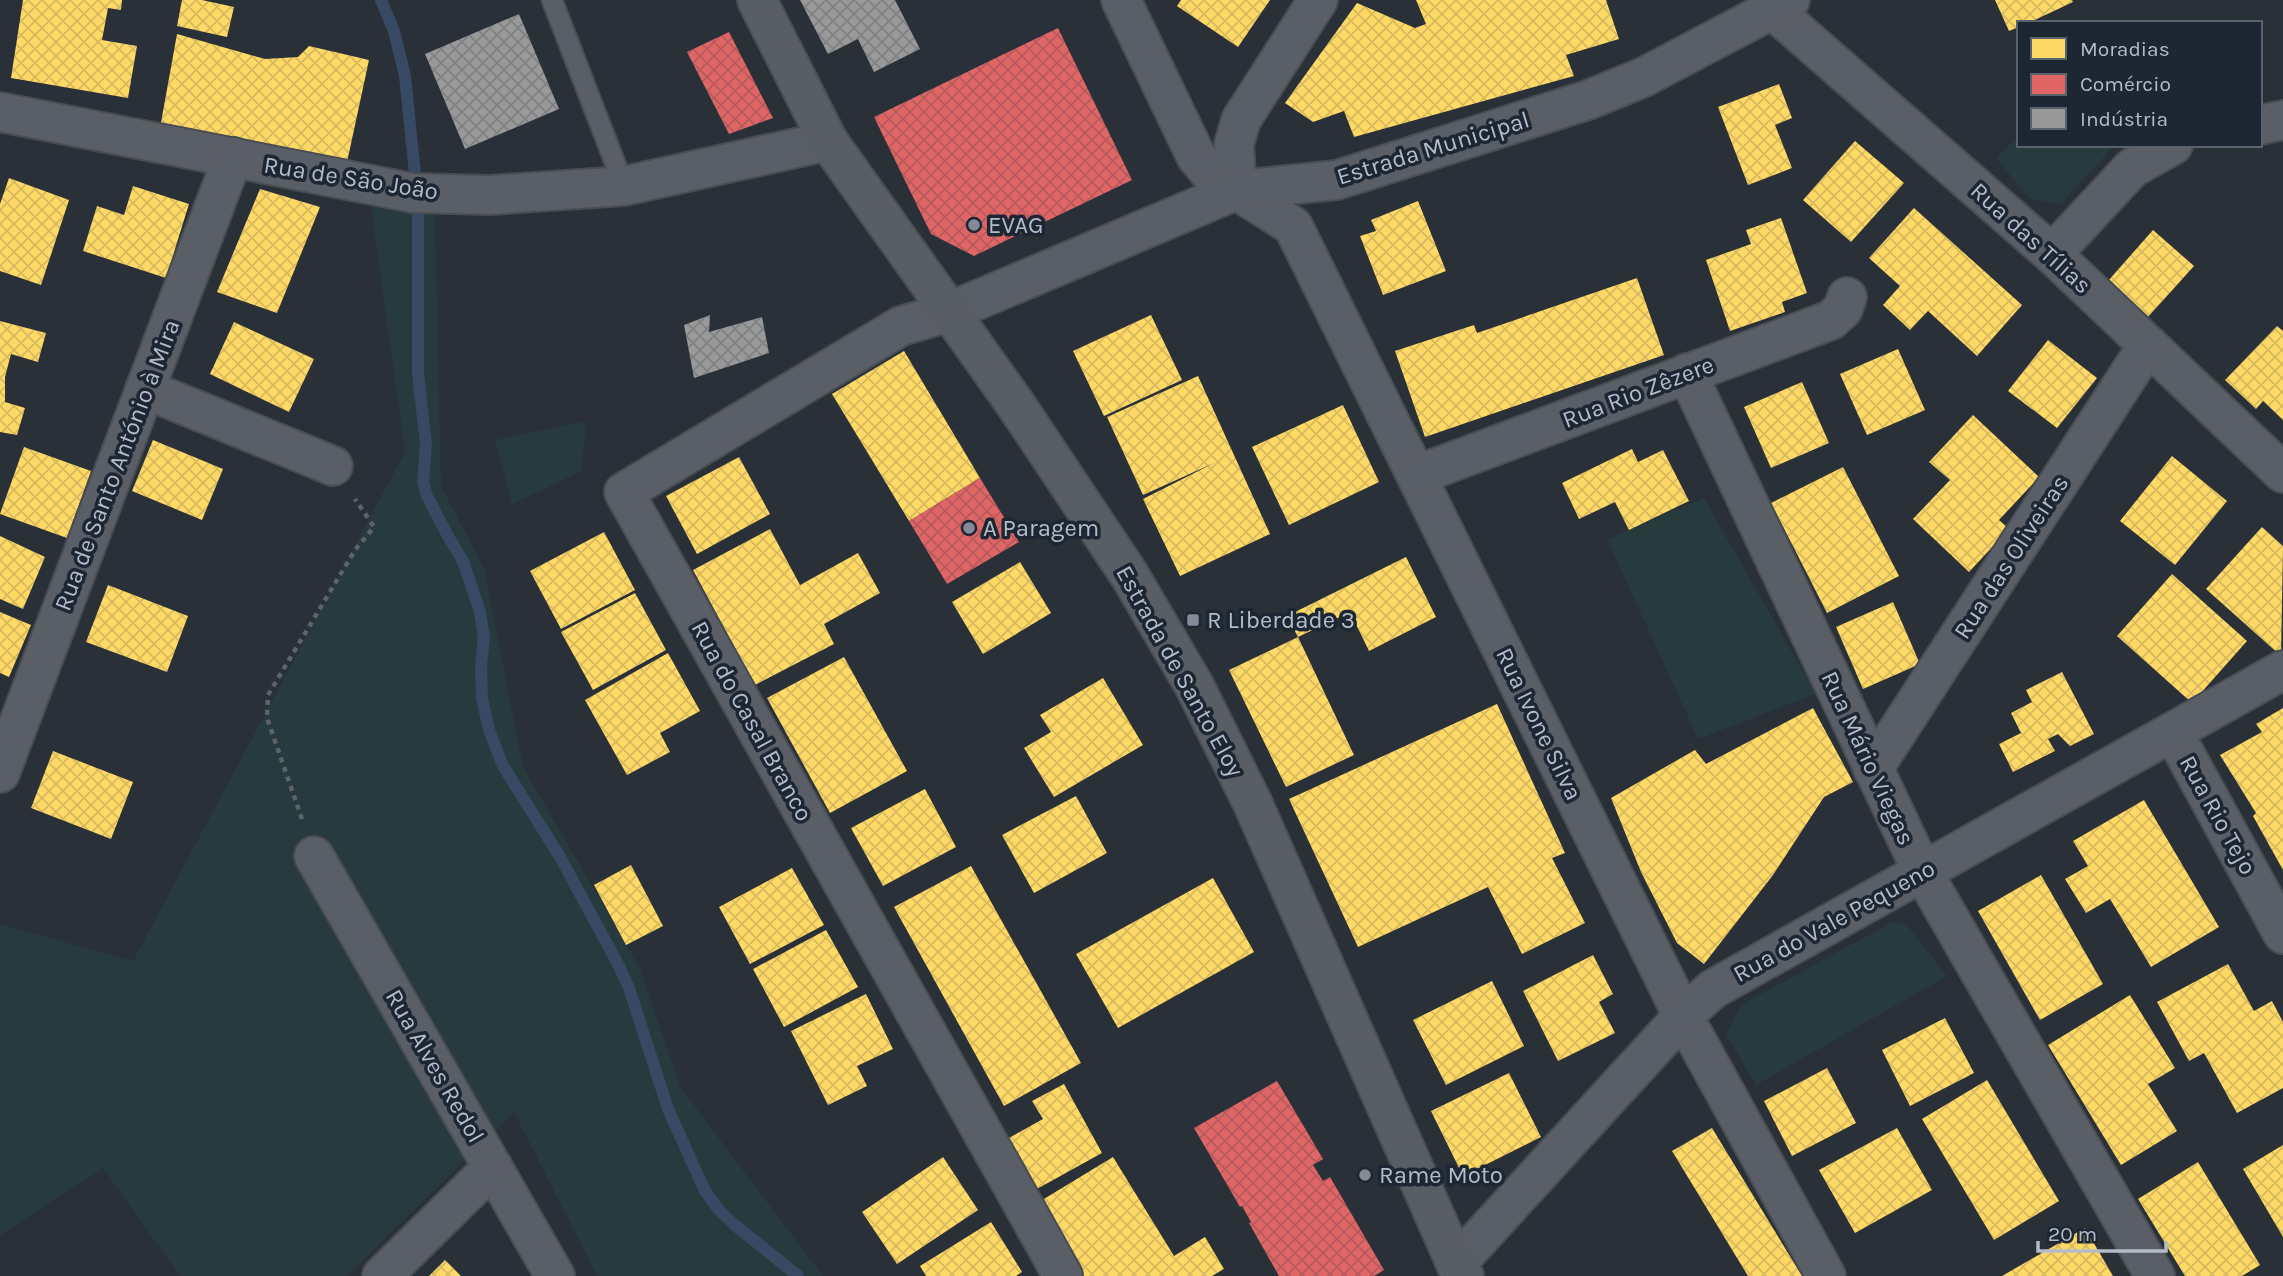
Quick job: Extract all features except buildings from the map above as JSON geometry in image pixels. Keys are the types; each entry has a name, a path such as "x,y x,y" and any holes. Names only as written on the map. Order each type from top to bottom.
{"main road":[{"name":"Estrada de Santo Eloy","path":"757,0 828,141 1016,405 1130,576 1195,687 1259,817 1460,1270"}],"street":[{"name":"Rua Ivone Silva","path":"1121,0 1196,156 1211,174 1293,226 1683,1016 1826,1276"},
{"path":"1237,190 1234,144 1241,120 1318,0"},
{"name":"Estrada Municipal","path":"949,312 1237,190 1337,180 1588,100 1644,77 1782,5"},
{"name":"Rua das Tílias","path":"1782,5 2052,254 2283,473"},
{"name":"Rua de São João","path":"0,112 413,193 490,195 624,186 828,141"},
{"path":"2262,125 2283,120"},
{"path":"2052,254 2132,168 2169,147"},
{"name":"Rua de Santo António à Mira","path":"0,773 233,157"},
{"name":"Rua Rio Zêzere","path":"1418,475 1831,320 1843,309 1847,297"},
{"name":"Rua do Casal Branco","path":"949,312 901,326 624,492 1063,1276"},
{"name":"Rua das Oliveiras","path":"1873,769 2148,345"},
{"name":"Rua Mário Viegas","path":"1687,373 1922,871 2155,1276"},
{"path":"145,389 334,466"},
{"name":"Rua do Vale Pequeno","path":"1460,1270 1683,1016 1713,989 2283,670"},
{"name":"Rua Rio Tejo","path":"2173,732 2283,934"},
{"name":"Rua Alves Redol","path":"314,856 555,1276"},
{"path":"382,1276 493,1167"}],"lane":[{"path":"552,0 624,186"}],"path":[{"path":"314,856 267,718 268,695 355,550 374,527 334,466"}],"green space":[{"path":"2017,138 2017,147 2113,147 2061,204 2030,199 1996,158"},
{"path":"371,206 435,215 441,486 484,568 523,767 639,967 681,1088 823,1276 597,1276 514,1112 347,1276 180,1276 103,1168 0,1236 0,924 133,961 405,452"},
{"path":"586,421 582,471 512,504 495,440"},
{"path":"1704,498 1816,694 1698,739 1607,539"},
{"path":"1892,922 1907,925 1947,976 1756,1085 1726,1034 1741,1005"}],"waterway":[{"path":"381,0 394,31 405,76 415,174"},
{"path":"418,212 418,374 426,444 423,482 427,496 463,561 480,612 484,638 482,698 489,730 503,766 560,857 618,964 629,988 668,1109 705,1191 719,1210 736,1226 798,1276"}],"place":[{"name":"EVAG","path":"974,225"},
{"name":"A Paragem","path":"969,528"},
{"name":"R Liberdade 3","path":"1193,620"},
{"name":"Rame Moto","path":"1365,1175"}]}
